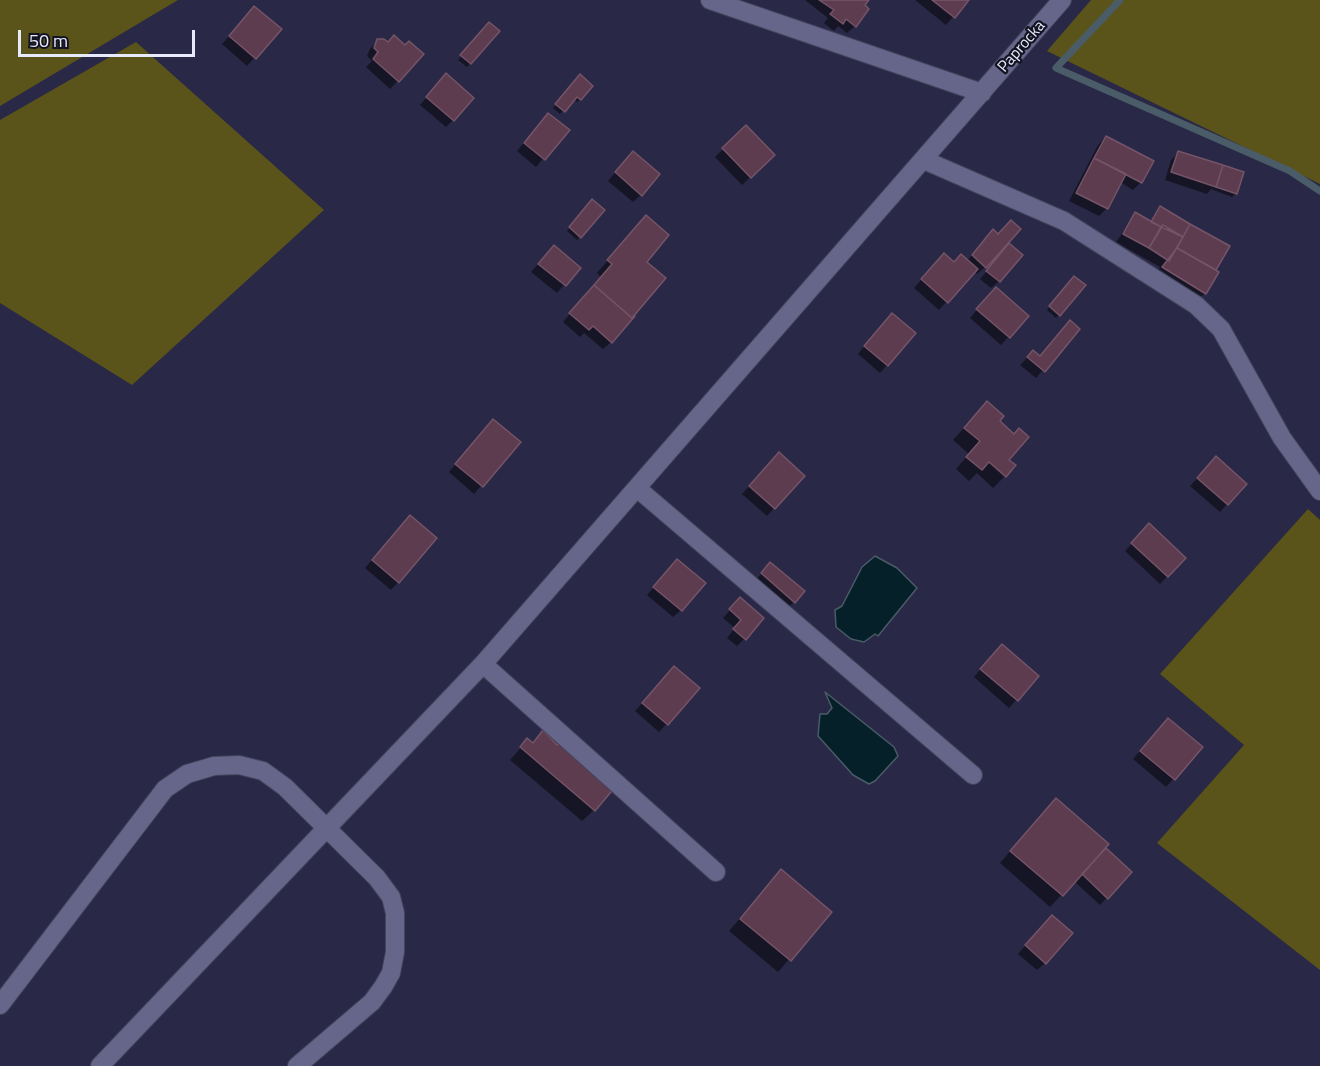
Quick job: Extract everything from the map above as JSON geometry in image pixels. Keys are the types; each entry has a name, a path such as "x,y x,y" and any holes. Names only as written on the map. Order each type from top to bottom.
{"street":[{"path":"710,0 981,93"},
{"name":"Paprocka","path":"100,1066 483,664 638,489 1062,0"},
{"path":"924,160 1064,221 1196,305 1221,329 1282,438 1320,491"},
{"path":"638,489 973,775"},
{"path":"483,664 716,872"},
{"path":"0,1005 145,811 165,789 187,774 213,766 231,765 263,771 285,787 377,878 391,897 396,913 392,973 372,1002 297,1066"}],"shaded area":[{"path":"0,0 178,0 0,106"},
{"path":"1091,0 1320,0 1320,184 1047,51"},
{"path":"136,42 324,210 132,385 0,303 0,120"},
{"path":"1308,509 1320,520 1320,970 1157,843 1244,745 1160,674"}],"water":[{"path":"875,556 897,568 917,588 878,636 875,634 864,642 851,639 836,627 835,610 842,606 862,567"},
{"path":"825,692 894,747 898,756 875,781 869,784 853,775 818,736 820,714 827,714 832,708"}],"building":[{"path":"819,0 869,0 865,5 869,9 856,27 846,19 843,24 830,14 834,10"},
{"path":"932,0 969,0 955,18"},
{"path":"254,6 282,29 256,59 229,36"},
{"path":"489,22 500,31 471,64 460,55"},
{"path":"394,35 405,45 409,41 424,54 399,82 373,59 378,52 374,48 377,39 384,39 388,42"},
{"path":"446,73 474,98 454,121 426,97"},
{"path":"580,74 593,86 581,100 577,97 565,112 555,104"},
{"path":"548,113 570,130 545,160 524,143"},
{"path":"746,125 775,155 751,178 722,148"},
{"path":"1106,136 1154,161 1142,183 1094,158"},
{"path":"633,151 660,174 642,196 615,172"},
{"path":"1178,151 1223,165 1216,187 1171,172"},
{"path":"1094,158 1126,174 1108,209 1076,193"},
{"path":"1223,165 1244,172 1237,194 1216,187"},
{"path":"592,199 605,210 581,238 569,227"},
{"path":"1160,206 1190,224 1183,237 1151,222"},
{"path":"1135,212 1161,227 1149,248 1123,234"},
{"path":"646,215 669,235 647,262 666,278 632,318 594,285 612,264 607,260"},
{"path":"1011,220 1021,229 986,268 972,255 993,229 998,234"},
{"path":"1190,224 1230,246 1216,270 1177,248"},
{"path":"1163,225 1183,237 1169,261 1149,248"},
{"path":"1009,243 1023,255 1000,282 986,271"},
{"path":"554,245 581,268 566,286 538,264"},
{"path":"1177,248 1219,272 1206,294 1162,267"},
{"path":"944,253 954,262 961,254 978,269 948,303 921,279"},
{"path":"1074,276 1086,285 1060,316 1049,306"},
{"path":"594,285 632,318 635,316 612,343 593,326 589,330 569,313"},
{"path":"996,287 1029,316 1010,338 976,309"},
{"path":"892,313 916,333 888,366 864,346"},
{"path":"1070,320 1080,329 1045,372 1027,357 1033,350 1040,356"},
{"path":"987,401 1004,416 1000,421 1014,434 1019,428 1029,437 1009,460 1016,465 1006,477 989,462 982,470 966,457 980,441 964,428"},
{"path":"493,419 521,442 483,487 455,464"},
{"path":"779,452 805,476 775,509 749,486"},
{"path":"1216,456 1247,484 1228,505 1197,478"},
{"path":"410,515 437,538 399,583 372,560"},
{"path":"1149,523 1186,558 1168,577 1131,543"},
{"path":"677,559 706,583 682,611 653,587"},
{"path":"770,562 805,591 795,603 761,573"},
{"path":"740,597 764,618 746,640 733,629 741,620 729,609"},
{"path":"1002,644 1039,676 1018,701 980,669"},
{"path":"674,666 700,688 668,725 642,703"},
{"path":"1168,718 1203,747 1175,780 1140,751"},
{"path":"543,730 557,745 562,739 616,786 595,811 520,747 527,738 533,743"},
{"path":"1056,798 1109,844 1063,896 1010,851"},
{"path":"1106,848 1132,872 1108,899 1082,874"},
{"path":"781,869 832,912 791,961 740,919"},
{"path":"1052,915 1073,933 1046,964 1025,945"}],"waterway":[{"path":"1120,0 1056,68 1290,171 1320,191"}]}
